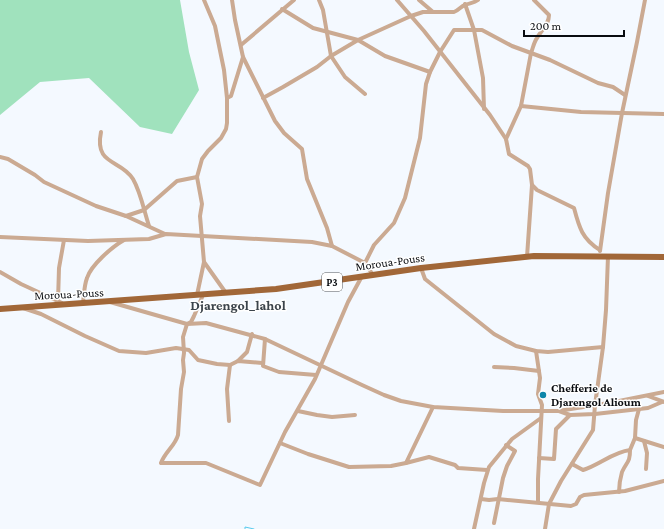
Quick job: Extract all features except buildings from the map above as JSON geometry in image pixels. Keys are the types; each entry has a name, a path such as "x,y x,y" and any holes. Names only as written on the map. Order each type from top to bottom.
{"main road":[{"name":"Moroua-Pouss","path":"0,310 276,289 361,278 421,268 527,257 664,257"}],"street":[{"path":"204,0 215,26 224,70 227,98 226,129 221,138 204,156 197,177 202,204 200,216 204,262 200,295 194,316 187,324 183,337 184,372 181,389 178,435 176,442 165,454 161,463 206,463 260,484 316,375 348,302 361,278"},
{"path":"232,0 243,57 280,129 302,149 307,179 327,228 332,246"},
{"path":"241,45 294,0"},
{"path":"319,0 323,10 328,33 331,56 345,77 365,94"},
{"path":"397,0 484,109 506,139 510,154 530,169 532,185 527,257"},
{"path":"419,0 433,12"},
{"path":"263,98 283,88 358,40 423,12 454,12 458,11 466,4 473,3 478,0"},
{"path":"506,139 521,106 531,53 537,36 549,20 549,15 534,0"},
{"path":"600,250 622,113 645,0"},
{"path":"466,4 474,30 483,78 484,109"},
{"path":"282,9 309,27 358,40 385,56 430,72"},
{"path":"365,263 374,245 394,223 406,198 420,138 426,84 440,52 454,30 482,30 512,46 550,60 598,83 613,87 626,95"},
{"path":"227,98 231,96 243,57"},
{"path":"521,106 581,112 664,114"},
{"path":"101,132 99,142 100,150 112,162 130,175 137,187 149,226"},
{"path":"0,157 8,159 44,182 96,206 126,216 166,234"},
{"path":"126,216 144,210 172,184 197,177"},
{"path":"532,185 540,192 574,208 578,224 586,240 600,250 605,256 607,296 594,427 592,433 549,504 545,529"},
{"path":"0,237 64,240 124,240 152,238 166,234 312,242 332,246 365,263 373,275"},
{"path":"58,301 60,268 64,240"},
{"path":"83,303 86,282 91,269 114,246 124,240"},
{"path":"204,262 226,293"},
{"path":"421,268 425,279 494,334 516,346 536,351 548,352 603,347"},
{"path":"0,272 21,284 64,304"},
{"path":"110,302 187,324 206,323 252,334 362,386 401,401 433,407 503,411 558,411 664,392"},
{"path":"21,308 41,314 119,351 146,353 174,348 184,348 189,350 201,361 230,365 238,362 262,363 263,366 275,371 316,375"},
{"path":"238,362 248,352 252,334"},
{"path":"262,363 265,339"},
{"path":"536,351 540,383 538,394 542,402 538,502"},
{"path":"229,421 227,389 230,365"},
{"path":"494,368 514,368 539,371"},
{"path":"647,396 663,402"},
{"path":"558,411 570,415 595,414 648,408 663,402"},
{"path":"406,463 433,407"},
{"path":"619,492 619,482 629,461 630,450 635,438 636,420 639,409"},
{"path":"298,411 325,416 355,415"},
{"path":"539,458 554,459 556,429 570,415"},
{"path":"474,529 487,470 506,445 541,418"},
{"path":"635,438 664,447"},
{"path":"644,441 647,453 646,469"},
{"path":"280,443 349,467 391,466 429,457 455,465 458,468 487,470"},
{"path":"494,523 505,471 515,451 506,445"},
{"path":"572,464 583,470 595,466 621,452 630,450"},
{"path":"481,499 574,505 580,497 584,495 619,492 664,481"}],"green space":[{"path":"0,0 180,0 189,52 199,90 172,134 140,127 89,78 40,82 0,115"}],"waterway":[{"path":"245,529 245,527 254,529"}],"place":[{"name":"Chefferie de Djarengol Alioum","path":"543,395"}],"district":[{"name":"Djarengol_lahol","path":"238,305"}]}
